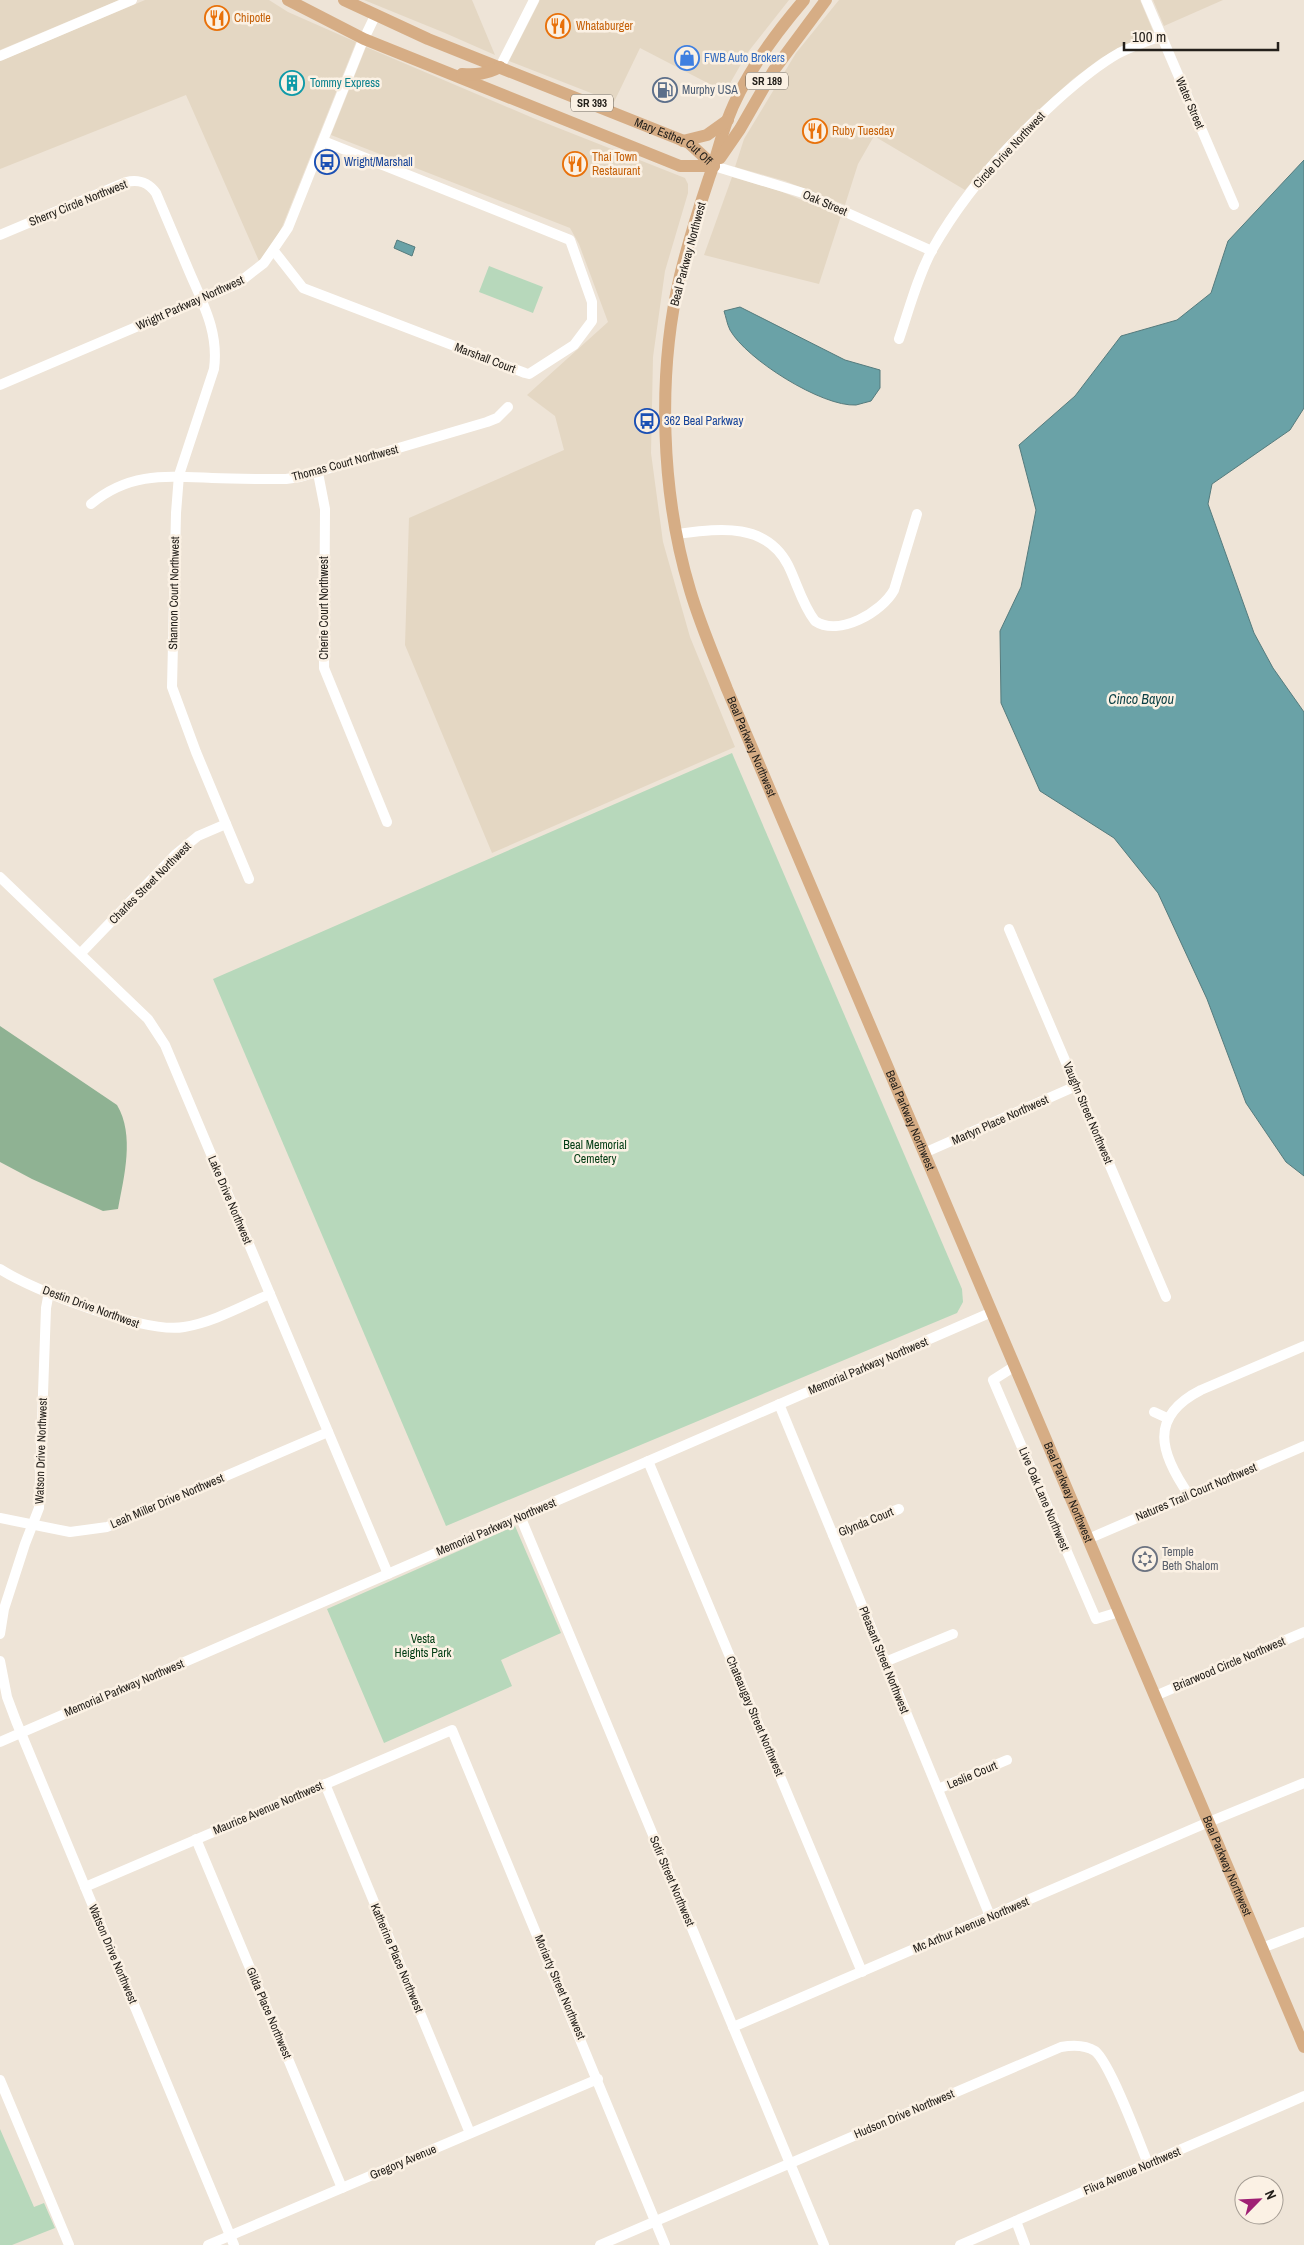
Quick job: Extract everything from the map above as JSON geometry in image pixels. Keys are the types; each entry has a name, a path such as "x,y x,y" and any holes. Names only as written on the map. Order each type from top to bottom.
{"main road":[{"name":"Mary Esther Cut Off","path":"288,0 364,39 680,166 714,166"},
{"name":"Mary Esther Cut Off","path":"344,0 376,16 689,143 714,166"},
{"name":"Beal Parkway Northwest","path":"804,0 760,60 728,120 695,220 680,276 668,360 665,420 676,534 690,590 706,637 1304,2047"},
{"name":"Beal Parkway Northwest","path":"714,166 740,129 774,70 826,0"},
{"path":"449,73 477,75 491,72 500,67"},
{"path":"683,141 707,135 728,120"}],"street":[{"path":"0,56 132,0"},
{"path":"500,67 534,0"},
{"name":"Water Street","path":"1146,0 1234,206"},
{"name":"Wright Parkway Northwest","path":"0,385 237,284 264,263 288,228 364,39 376,16"},
{"name":"Circle Drive Northwest","path":"899,339 922,272 932,251 974,186 1038,117 1076,83 1104,62 1120,53 1161,36"},
{"name":"Marshall Court","path":"274,251 303,288 528,374 574,345 592,321 592,302 570,240 323,140"},
{"name":"Oak Street","path":"714,166 803,193 932,251"},
{"name":"Sherry Circle Northwest","path":"0,235 126,182 138,180 144,182 156,193 202,299"},
{"name":"Shannon Court Northwest","path":"202,299 213,330 215,362 179,475 176,513 172,687 186,726 249,879"},
{"name":"Thomas Court Northwest","path":"91,504 107,490 132,480 179,475 286,479 318,473 487,422 497,418 508,408"},
{"name":"Cherie Court Northwest","path":"318,473 325,510 324,668 387,822"},
{"path":"676,534 724,528 747,531 760,537 781,554 815,621 830,626 839,626 874,612 888,600 894,590 917,514"},
{"name":"Charles Street Northwest","path":"81,953 182,849 198,836 226,824"},
{"name":"Lake Drive Northwest","path":"0,877 148,1019 165,1045 388,1574"},
{"name":"Vaughn Street Northwest","path":"1009,929 1166,1297"},
{"name":"Martyn Place Northwest","path":"924,1153 1076,1086"},
{"name":"Destin Drive Northwest","path":"0,1270 49,1292 137,1324 176,1328 212,1319 270,1294"},
{"name":"Watson Drive Northwest","path":"0,1634 4,1609 39,1508 46,1308 49,1292"},
{"name":"Memorial Parkway Northwest","path":"0,1742 992,1312"},
{"path":"1189,1495 1177,1476 1168,1452 1164,1426 1167,1418 1188,1396 1304,1346"},
{"name":"Live Oak Lane Northwest","path":"1015,1366 994,1380 1096,1619 1119,1612"},
{"name":"Pleasant Street Northwest","path":"779,1404 990,1916"},
{"path":"1154,1412 1167,1418"},
{"name":"Leah Miller Drive Northwest","path":"0,1518 70,1532 107,1527 328,1432"},
{"name":"Natures Trail Court Northwest","path":"1088,1539 1304,1446"},
{"name":"Chateaugay Street Northwest","path":"648,1461 862,1972"},
{"name":"Glynda Court","path":"833,1535 899,1509"},
{"name":"Sotir Street Northwest","path":"520,1516 824,2245"},
{"name":"Briarwood Circle Northwest","path":"1155,1696 1304,1632"},
{"path":"885,1662 953,1634"},
{"name":"Watson Drive Northwest","path":"0,1661 7,1697 21,1733 232,2240"},
{"name":"Maurice Avenue Northwest","path":"85,1887 452,1730"},
{"name":"Moriarty Street Northwest","path":"452,1730 657,2221 665,2245"},
{"name":"Leslie Court","path":"938,1790 1007,1760"},
{"path":"1209,1823 1304,1783"},
{"name":"Katherine Place Northwest","path":"325,1784 470,2133"},
{"name":"Mc Arthur Avenue Northwest","path":"733,2027 1209,1823"},
{"name":"Gilda Place Northwest","path":"196,1839 342,2188"},
{"path":"1262,1948 1304,1932"},
{"name":"Hudson Drive Northwest","path":"600,2245 1061,2047 1072,2045 1086,2046 1102,2058 1148,2164"},
{"name":"Gregory Avenue","path":"208,2245 232,2240 342,2188 598,2079"},
{"path":"0,2080 69,2245"},
{"name":"Fliva Avenue Northwest","path":"960,2245 1304,2096"},
{"path":"1016,2221 1025,2245"}],"shaded area":[{"path":"0,0 119,0 0,50"},
{"path":"145,0 269,0 288,12 356,42 282,227 274,242 259,261 186,95 0,169 0,61"},
{"path":"364,0 472,0 495,55 445,33"},
{"path":"540,0 789,0 748,52 725,92 640,48 614,102 509,61"},
{"path":"839,0 1140,0 1153,31 1101,58 1073,79 1034,114 998,151 965,190 874,136 858,164 845,205 785,181 735,167 744,139 796,53"},
{"path":"1153,0 1223,0 1164,26"},
{"path":"366,47 533,118 685,178 688,184 688,193 665,271 653,357 651,453 663,542 690,637 735,747 492,853 405,645 409,518 564,450 555,416 527,395 608,322 579,244 570,228 331,135"},
{"path":"732,177 780,191 841,216 819,284 704,255"}],"green space":[{"path":"489,266 543,287 533,313 479,292"},
{"name":"Beal Memorial Cemetery","path":"732,753 962,1289 963,1302 957,1313 446,1526 213,979"},
{"path":"0,1026 117,1105 126,1129 127,1143 125,1170 118,1209 103,1211 32,1179 0,1162"},
{"name":"Vesta Heights Park","path":"515,1526 561,1633 501,1660 512,1686 384,1743 327,1609"},
{"path":"0,2129 34,2207 44,2203 55,2228 12,2245 0,2245"}],"water":[{"name":"Cinco Bayou","path":"1304,160 1304,408 1290,430 1212,484 1208,504 1254,633 1273,668 1304,712 1304,1176 1286,1162 1246,1103 1207,999 1158,893 1114,838 1040,791 1001,703 1000,631 1021,587 1036,510 1019,445 1075,396 1121,336 1177,320 1211,293 1228,241"},
{"path":"397,240 415,247 412,256 394,248"},
{"path":"740,307 845,360 880,370 880,388 871,401 856,405 841,404 805,390 768,367 739,342 730,330 724,311"}],"place":[{"name":"Chipotle","path":"217,18"},
{"name":"Whataburger","path":"558,26"},
{"name":"FWB Auto Brokers","path":"687,58"},
{"name":"Tommy Express","path":"292,83"},
{"name":"Murphy USA","path":"665,90"},
{"name":"Ruby Tuesday","path":"815,131"},
{"name":"Wright/Marshall","path":"327,162"},
{"name":"Thai Town Restaurant","path":"575,164"},
{"name":"362 Beal Parkway","path":"647,421"},
{"name":"Temple Beth Shalom","path":"1145,1559"}]}
